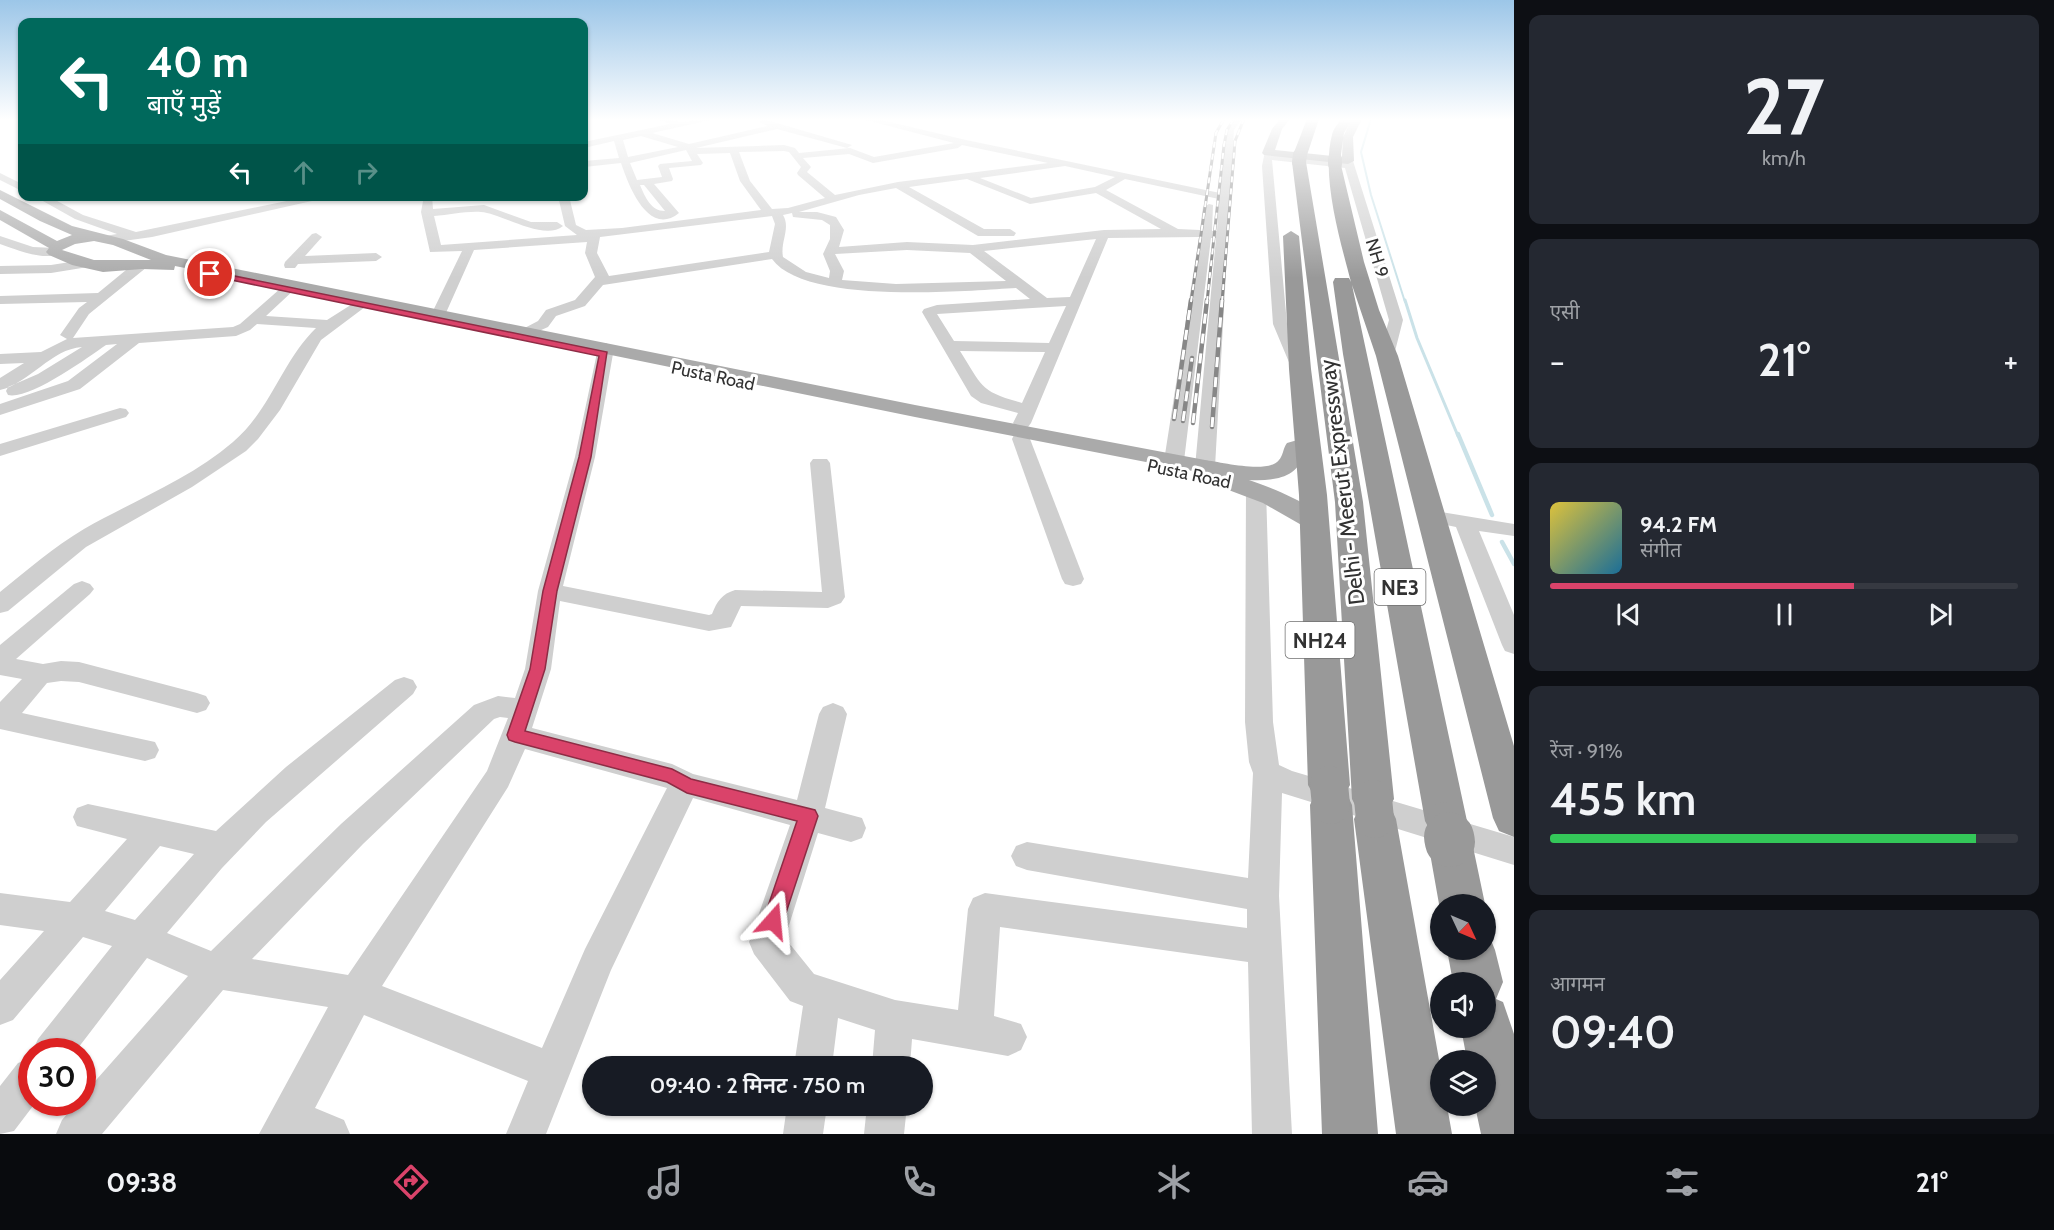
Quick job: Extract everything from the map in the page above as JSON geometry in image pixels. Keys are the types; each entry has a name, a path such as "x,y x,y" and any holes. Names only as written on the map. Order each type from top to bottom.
{"highway":[{"path":"1311,172 1290,218 1300,369 1313,509"},
{"name":"Delhi - Meerut Expressway","path":"1318,172 1349,502 1352,802 1424,1134"},
{"name":"Delhi - Meerut Expressway","path":"1320,172 1334,230 1354,354 1460,894"},
{"path":"1325,172 1340,195 1370,318 1387,356 1429,516 1514,818"},
{"name":"NH24","path":"1313,509 1352,802 1340,940 1350,1130"},
{"path":"1489,1038 1509,1134"}],"main road":[{"path":"0,194 62,227 109,239 141,254"},
{"name":"Pusta Road","path":"0,214 56,251 82,264 103,267 141,254 152,255 362,304 1020,435 1215,479 1256,490 1286,505 1313,509"},
{"path":"62,227 83,218"},
{"path":"56,251 75,239 91,236"},
{"name":"Pusta Road","path":"141,254 192,270 438,315 605,351"},
{"name":"Pusta Road","path":"1020,435 1247,473 1275,473 1288,465 1295,448 1308,444"}],"street":[{"path":"629,172 651,211 658,214 673,213 645,172"},
{"path":"645,172 668,179 665,172"},
{"path":"634,183 645,172"},
{"path":"742,172 745,181 781,222 775,255 780,262 794,271 835,283 928,287 1020,284"},
{"path":"803,172 802,174 832,198"},
{"path":"890,172 904,184 985,234 1047,230"},
{"path":"775,214 832,198 904,184 991,172"},
{"path":"1104,172 1218,195"},
{"path":"1205,467 1222,235 1218,195 1219,172"},
{"path":"1174,461 1206,234 1222,172"},
{"path":"1269,172 1280,324 1300,369"},
{"name":"NH 9","path":"1323,172 1396,320 1387,356"},
{"path":"964,175 1030,201 1098,190 1124,176"},
{"path":"0,176 18,186"},
{"path":"1098,190 1173,231"},
{"path":"49,201 83,218 122,232 152,233"},
{"path":"109,239 152,233 300,201"},
{"path":"428,201 434,249 637,231 716,218 817,214 831,218 838,226 839,237 829,254 837,271 835,283"},
{"path":"564,201 571,226"},
{"path":"428,212 484,208 529,225 571,226 580,233 595,235"},
{"path":"831,251 907,246 973,249 1104,234 1173,231 1222,235"},
{"path":"68,335 84,311 141,254 152,233"},
{"path":"1072,579 1020,435 1027,410 1104,234"},
{"path":"525,333 543,324 551,313 580,303 600,282 602,274 591,254 595,235"},
{"path":"6,389 67,344 229,333 241,329 284,285 295,260 316,237"},
{"path":"0,240 27,249 56,251"},
{"path":"438,315 470,246"},
{"path":"973,249 1045,304"},
{"path":"0,270 56,251"},
{"path":"600,282 689,266 775,255"},
{"path":"295,260 376,257"},
{"path":"0,270 42,269 82,264"},
{"path":"0,300 99,297"},
{"path":"1027,410 981,395 929,313 931,310 1074,301"},
{"path":"0,605 71,547 183,484 240,446 260,426 275,406 311,343 330,325 362,304"},
{"path":"253,319 330,325"},
{"path":"0,410 74,385 135,338"},
{"path":"6,389 44,378 104,340"},
{"path":"948,346 1054,348"},
{"path":"330,1134 284,1126 356,994 498,778 538,669 550,591 585,457 605,351"},
{"path":"0,359 47,357"},
{"path":"0,450 120,413"},
{"path":"550,591 709,623 722,621 728,603 735,598 828,600 833,597 834,590 820,463"},
{"path":"1256,490 1259,722 1263,762 1268,773 1263,896 1272,1134"},
{"path":"1429,516 1514,530"},
{"path":"1465,522 1514,645"},
{"path":"0,659 82,589"},
{"path":"0,666 34,671 37,675"},
{"path":"37,675 61,671 79,672 197,703"},
{"path":"37,675 33,684 5,714 4,720 146,750"},
{"path":"62,1038 140,938 223,846 283,788 404,687"},
{"path":"76,1134 216,971 352,834 484,712 498,706 520,723 672,776 687,785 851,828"},
{"path":"833,714 808,816 766,942 804,988 895,1018 991,1034 985,909 1264,947"},
{"path":"1268,773 1293,784 1514,851"},
{"path":"525,1134 597,962 675,796 687,785"},
{"path":"88,817 223,846"},
{"path":"0,1007 154,831"},
{"path":"1027,856 1263,896"},
{"path":"0,909 76,919 140,938 216,971 356,994 552,1071"},
{"path":"814,1056 823,994"},
{"path":"892,1056 895,1018"},
{"path":"0,1118 18,1095"},
{"path":"803,1134 806,1116"},
{"path":"884,1134 886,1116"}],"waterway":[{"path":"1366,172 1405,302"},
{"path":"1405,300 1417,338 1458,436"},
{"path":"1458,434 1492,515"},
{"path":"1502,542 1514,564"}],"railway":[{"path":"1191,302 1210,172"},
{"path":"1207,302 1221,172"},
{"path":"1222,302 1233,172"},
{"path":"1174,419 1191,300"},
{"path":"1193,423 1207,300"},
{"path":"1212,427 1222,300"},
{"path":"1183,421 1192,358"}],"route":[{"path":"210,274 604,354 585,457 550,591 538,669 515,735 672,776 687,785 808,816 773,921"}]}
